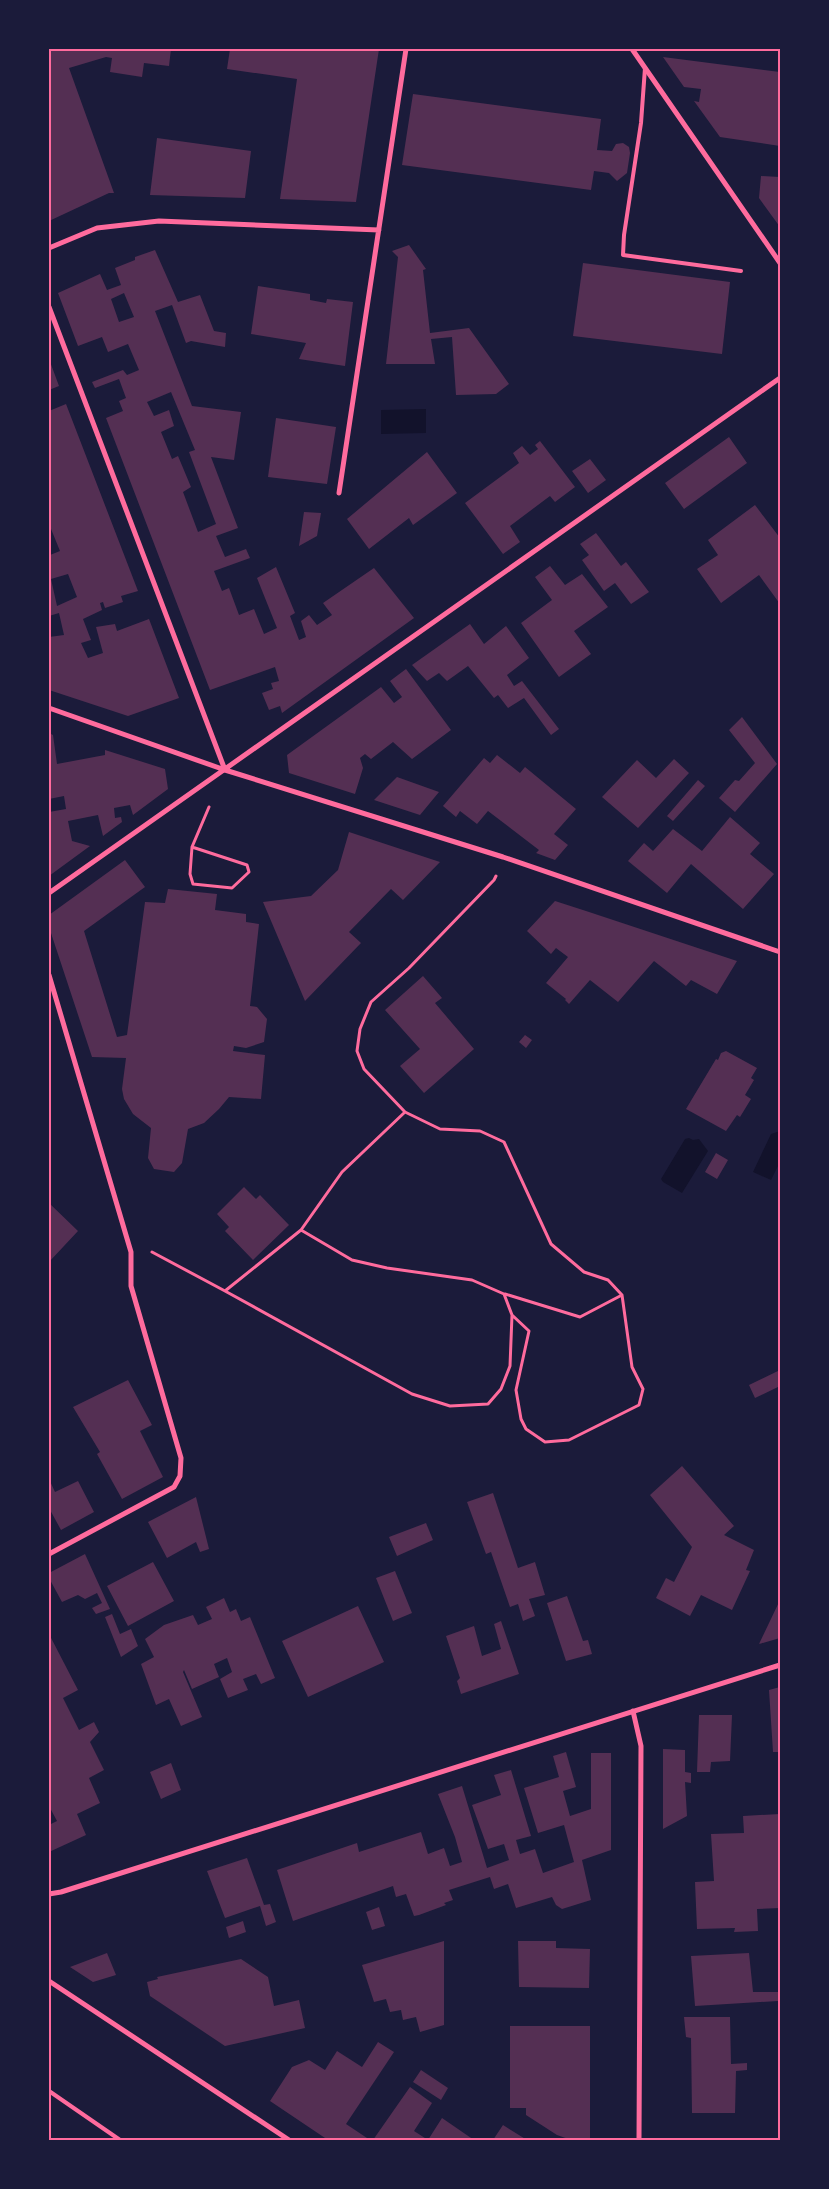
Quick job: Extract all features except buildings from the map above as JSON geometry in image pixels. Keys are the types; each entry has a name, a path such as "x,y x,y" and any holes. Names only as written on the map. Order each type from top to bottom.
{"street":[{"path":"339,493 406,49"},
{"path":"632,49 780,262"},
{"path":"49,248 97,228 159,221 379,230"},
{"path":"49,307 226,770"},
{"path":"49,893 780,378"},
{"path":"49,708 226,770 504,857 780,952"},
{"path":"49,975 131,1252 131,1286 181,1458 180,1476 174,1487 49,1554"},
{"path":"49,1894 61,1892 780,1665"},
{"path":"634,1711 641,1746 639,2140"},
{"path":"49,1981 289,2140"}],"lane":[{"path":"645,68 641,123 624,236 623,255 741,271"},
{"path":"49,2091 120,2140"}],"path":[{"path":"192,847 247,865 249,872 232,888 193,884 190,874 192,847 210,804"},
{"path":"504,857 494,880 409,968 371,1002 360,1029 357,1051 364,1069 405,1112 440,1129 480,1131 504,1142 551,1244 584,1272 608,1280 622,1295 632,1367 643,1389 639,1405 569,1440 546,1442 526,1429 521,1419 516,1390 529,1331 512,1315"},
{"path":"225,1291 301,1230 342,1172 405,1112"},
{"path":"301,1230 352,1260 387,1268 472,1280 504,1294 580,1317 622,1295"},
{"path":"131,1252 150,1251 412,1394 450,1406 488,1404 502,1389 510,1366 512,1315 504,1294"}],"shaded area":[{"path":"426,409 426,433 381,434 381,410"},
{"path":"780,1131 780,1162 771,1180 753,1172 771,1134"},
{"path":"685,1139 693,1140 699,1139 708,1151 682,1193 661,1179"}]}
